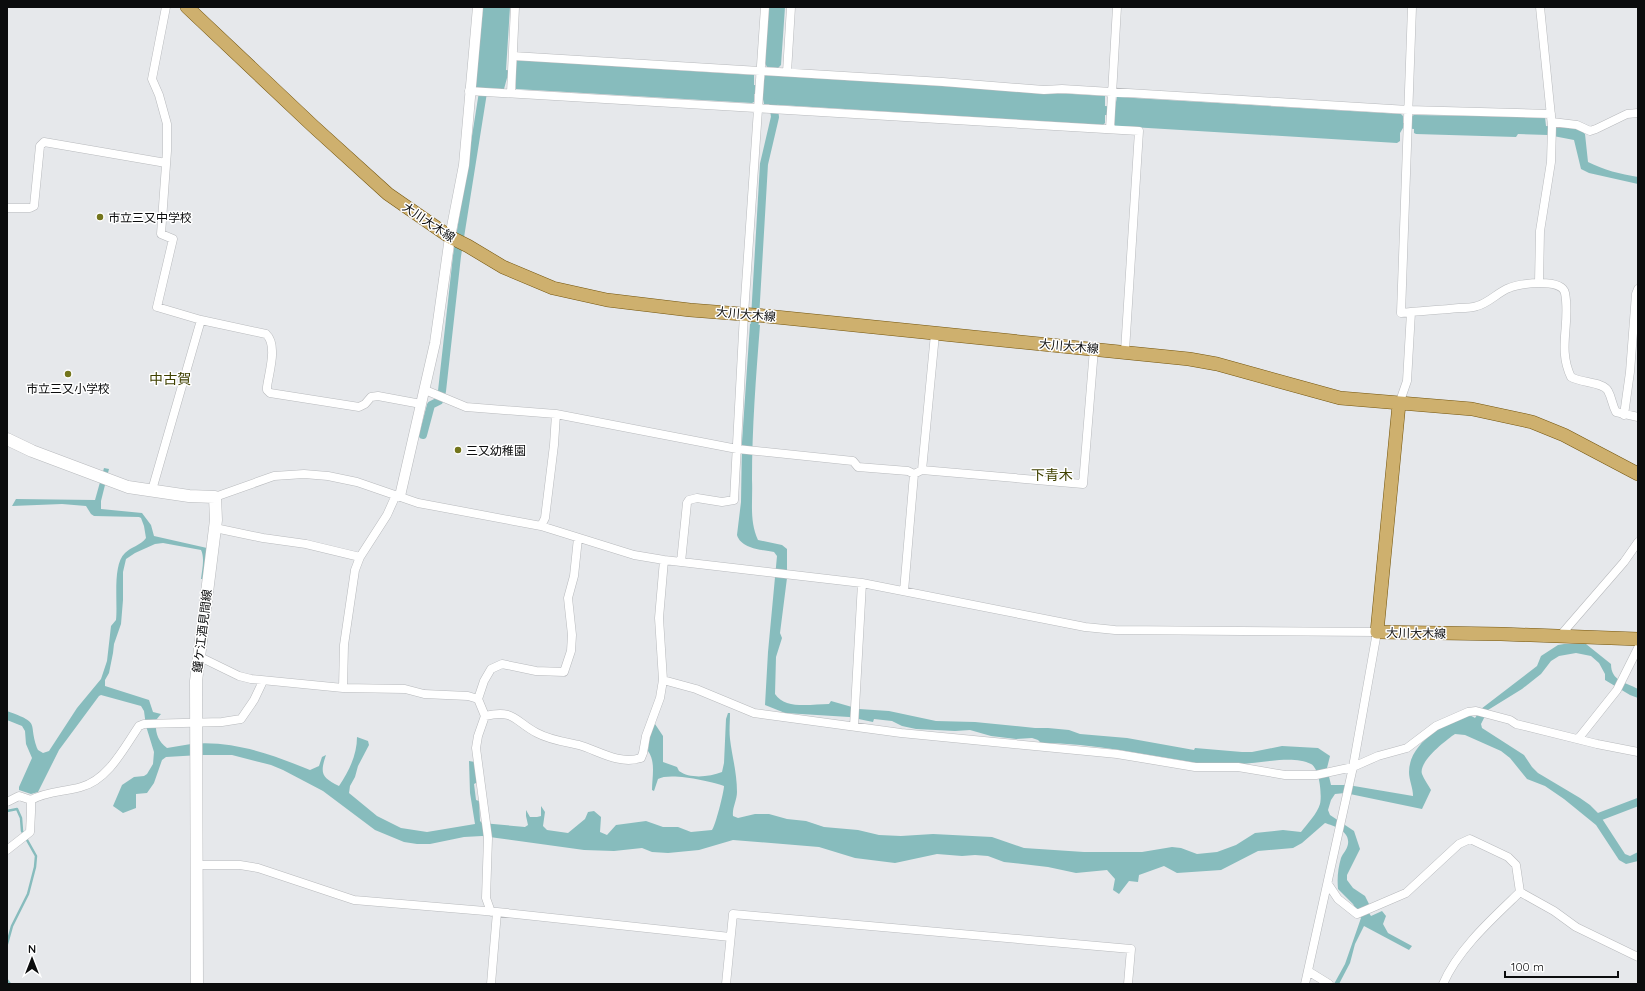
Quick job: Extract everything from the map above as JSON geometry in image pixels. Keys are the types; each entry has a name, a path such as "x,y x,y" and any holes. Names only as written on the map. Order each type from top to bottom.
{"main road":[{"name":"大川大木線","path":"187,7 307,121 388,194 451,238 468,246 503,267 553,288 607,300 690,310 1125,351 1189,359 1217,364 1340,398 1472,409 1532,422 1564,435 1638,474"},
{"name":"大川大木線","path":"1399,404 1377,632 1638,639"},
{"path":"7,439 32,451 128,487 189,496 215,497"},
{"name":"鐘ケ江酒見間線","path":"197,984 195,742 196,681 215,528 215,497"}],"street":[{"path":"166,7 152,72 152,79 159,96 166,124 166,163 161,234 173,239 157,307 201,320 266,334 270,338 273,346 267,387 267,390 270,393 358,407 365,404 371,397 378,396 421,404"},
{"path":"343,688 344,652 355,570 360,557 398,496 425,390 435,343 464,165 472,91 478,7"},
{"path":"511,91 515,7"},
{"path":"681,562 689,500 697,498 722,502 734,500 738,449 744,314 765,7"},
{"path":"784,72 791,7"},
{"path":"1110,129 1117,7"},
{"path":"1412,7 1407,113 1402,313 1477,307 1509,288 1540,283 1561,286 1565,292 1566,324 1563,345 1564,359 1571,377 1578,381 1604,386 1608,390 1611,403 1616,412 1638,417"},
{"path":"1540,7 1552,118 1551,162 1540,231 1540,283"},
{"path":"513,58 760,73 784,72 1044,90 1062,89 1112,94 1407,113 1552,118 1578,125 1590,131 1626,114 1638,113"},
{"path":"472,91 511,91 1139,131 1125,351"},
{"path":"7,208 30,208 34,206 40,146 44,142 166,163"},
{"path":"1624,415 1630,372 1636,294 1638,289"},
{"path":"1399,404 1407,381 1411,312"},
{"path":"152,490 201,320"},
{"path":"922,470 935,334"},
{"path":"914,474 922,470 1083,484 1094,349"},
{"path":"425,390 466,407 556,414 738,449 853,461 858,467 908,471 914,474"},
{"path":"541,526 545,518 554,445 556,414"},
{"path":"215,497 274,476 304,474 328,476 357,482 418,503 541,526 634,555 789,575 862,582 1085,627 1115,630 1377,632 1350,783 1305,984"},
{"path":"904,591 914,474"},
{"path":"215,528 263,538 306,544 360,557"},
{"path":"490,984 494,912 486,898 488,838 476,748 478,736 485,716 478,699 484,681 492,669 502,664 536,671 564,672 571,651 572,635 568,598 574,576 578,538"},
{"path":"1559,637 1624,562 1638,542"},
{"path":"485,716 496,714 510,715 538,734 616,758 634,760 641,758 644,753 646,736 660,698 663,680 659,618 664,560"},
{"path":"854,724 862,582"},
{"path":"1578,739 1617,690 1638,648"},
{"path":"200,657 239,676 263,681 343,688 405,689 424,694 468,696 478,699"},
{"path":"663,680 696,689 754,714 854,724 973,740 1117,754 1196,767 1238,767 1285,775 1316,775 1353,767 1378,756 1407,748 1436,726 1468,712 1482,713 1510,720 1516,724 1638,752"},
{"path":"31,800 39,795 80,788 90,784 104,774 139,726 144,724 156,722 195,722 241,719 254,700 263,681"},
{"path":"7,802 19,796 31,800"},
{"path":"7,850 30,832 31,800"},
{"path":"1328,884 1338,899 1357,914 1406,893 1459,844 1470,839 1508,857 1516,865 1520,892"},
{"path":"197,865 240,865 258,868 354,900 494,912 730,937"},
{"path":"1520,892 1554,911 1576,927 1638,957"},
{"path":"1443,984 1454,962 1520,892"},
{"path":"726,984 732,914 1131,949 1128,984"},
{"path":"1308,971 1330,984"}],"water":[{"path":"483,7 510,7 506,70 516,71 516,62 518,60 754,75 754,85 763,86 765,75 1105,96 1105,106 1115,107 1117,97 1401,114 1403,116 1403,123 1412,123 1412,116 1414,115 1545,117 1546,126 1554,127 1554,125 1578,128 1585,134 1588,162 1625,175 1638,177 1638,184 1589,173 1581,169 1574,140 1548,135 1518,134 1516,137 1416,134 1414,133 1414,129 1403,128 1400,133 1400,141 1397,143 1115,126 1114,116 1105,115 1105,123 1103,125 764,104 762,94 754,94 754,102 752,103 516,89 515,78 507,78 504,89 476,88 474,84"},
{"path":"768,7 785,7 781,65 778,68 767,67 765,63"},
{"path":"750,324 760,325 752,461 753,525 758,540 782,545 787,549 787,578 780,633 782,638 776,657 775,694 779,699 799,705 829,704 831,701 859,709 889,711 936,721 975,722 1069,730 1080,734 1127,738 1194,750 1195,748 1252,752 1282,746 1318,748 1330,756 1327,768 1331,785 1348,785 1413,796 1409,772 1415,752 1422,743 1439,729 1459,718 1468,714 1475,718 1481,709 1537,666 1541,656 1558,645 1586,644 1611,664 1613,674 1616,678 1638,689 1638,698 1605,680 1605,674 1599,663 1591,656 1576,653 1559,656 1551,661 1541,674 1522,689 1488,710 1481,724 1482,728 1524,755 1538,773 1590,805 1599,814 1625,854 1630,856 1638,852 1638,861 1626,864 1619,860 1596,825 1564,799 1545,786 1527,779 1510,758 1501,751 1465,735 1455,734 1445,741 1424,764 1422,774 1431,790 1422,809 1345,793 1335,794 1331,800 1328,810 1330,815 1354,831 1360,849 1347,875 1347,880 1353,888 1365,896 1369,904 1365,907 1371,916 1382,911 1386,916 1383,924 1388,933 1412,946 1409,950 1364,926 1355,944 1350,963 1339,984 1334,984 1345,964 1361,918 1353,904 1338,889 1339,866 1341,858 1347,848 1347,836 1341,830 1325,823 1302,843 1293,848 1258,851 1221,870 1177,873 1164,866 1139,875 1138,882 1129,881 1119,894 1113,890 1115,879 1107,870 1076,873 1048,867 1004,862 988,856 975,855 962,856 937,854 895,863 855,858 819,847 733,840 699,850 668,853 652,852 642,848 614,851 584,850 482,836 464,837 430,844 417,844 404,842 375,830 323,791 283,770 271,765 232,755 166,757 162,760 154,783 147,793 136,794 136,808 123,813 113,806 122,785 134,777 144,776 147,774 153,764 154,752 146,726 144,711 141,706 101,695 59,750 38,792 31,794 19,790 32,758 26,744 25,731 22,726 7,720 7,711 30,722 38,750 43,753 49,751 77,708 101,679 107,661 111,626 116,620 116,584 118,566 125,553 146,538 144,526 141,518 139,517 94,516 86,506 62,504 12,506 16,499 95,500 104,468 109,469 101,501 101,509 142,513 151,525 154,536 207,548 203,579 201,579 203,560 201,550 163,543 155,544 126,559 123,572 121,624 114,644 109,673 105,680 105,686 149,700 153,712 161,714 156,720 156,732 161,742 167,748 191,744 222,744 267,754 310,770 319,766 322,757 326,755 323,766 325,777 339,786 352,763 356,750 357,737 368,741 369,745 358,766 355,777 350,786 349,793 377,816 401,828 427,832 475,824 470,793 469,761 475,762 478,782 474,784 476,800 479,801 480,821 482,823 525,827 528,825 526,810 530,817 541,816 541,806 545,812 543,826 547,830 568,833 585,819 588,812 594,811 601,817 600,832 607,835 616,825 646,821 663,827 678,827 691,832 712,830 723,795 724,786 700,780 671,776 658,779 654,791 652,790 653,765 648,751 650,737 655,724 663,736 663,762 677,767 683,774 706,776 717,774 722,772 724,763 726,719 728,713 730,713 730,739 737,785 733,816 738,818 755,814 769,814 787,819 806,821 824,827 858,830 879,835 901,836 933,834 992,837 1024,848 1084,852 1142,852 1172,847 1181,848 1197,854 1217,852 1236,845 1255,833 1283,830 1301,832 1317,811 1321,800 1320,783 1316,771 1311,764 1303,761 1284,760 1242,764 1202,764 1100,747 1041,743 1032,738 1016,739 991,736 970,730 955,731 916,729 902,726 892,721 874,719 873,722 849,717 785,713 765,705 768,652 777,556 774,552 748,546 739,540 737,535 741,502 742,442"}],"waterway":[{"path":"423,435 431,405 439,401 442,391 457,256 484,86"},
{"path":"754,335 764,164 775,117 773,102"},
{"path":"1596,818 1638,802"},
{"path":"7,811 17,809 21,818 22,831 36,856 35,867 28,894 12,926 7,944"},
{"path":"7,980 10,984"}],"place":[{"name":"市立三又中学校","path":"100,217"},
{"name":"市立三又小学校","path":"68,374"},
{"name":"三又幼稚園","path":"458,450"}],"district":[{"name":"中古賀","path":"170,379"},
{"name":"下青木","path":"1052,475"}]}
